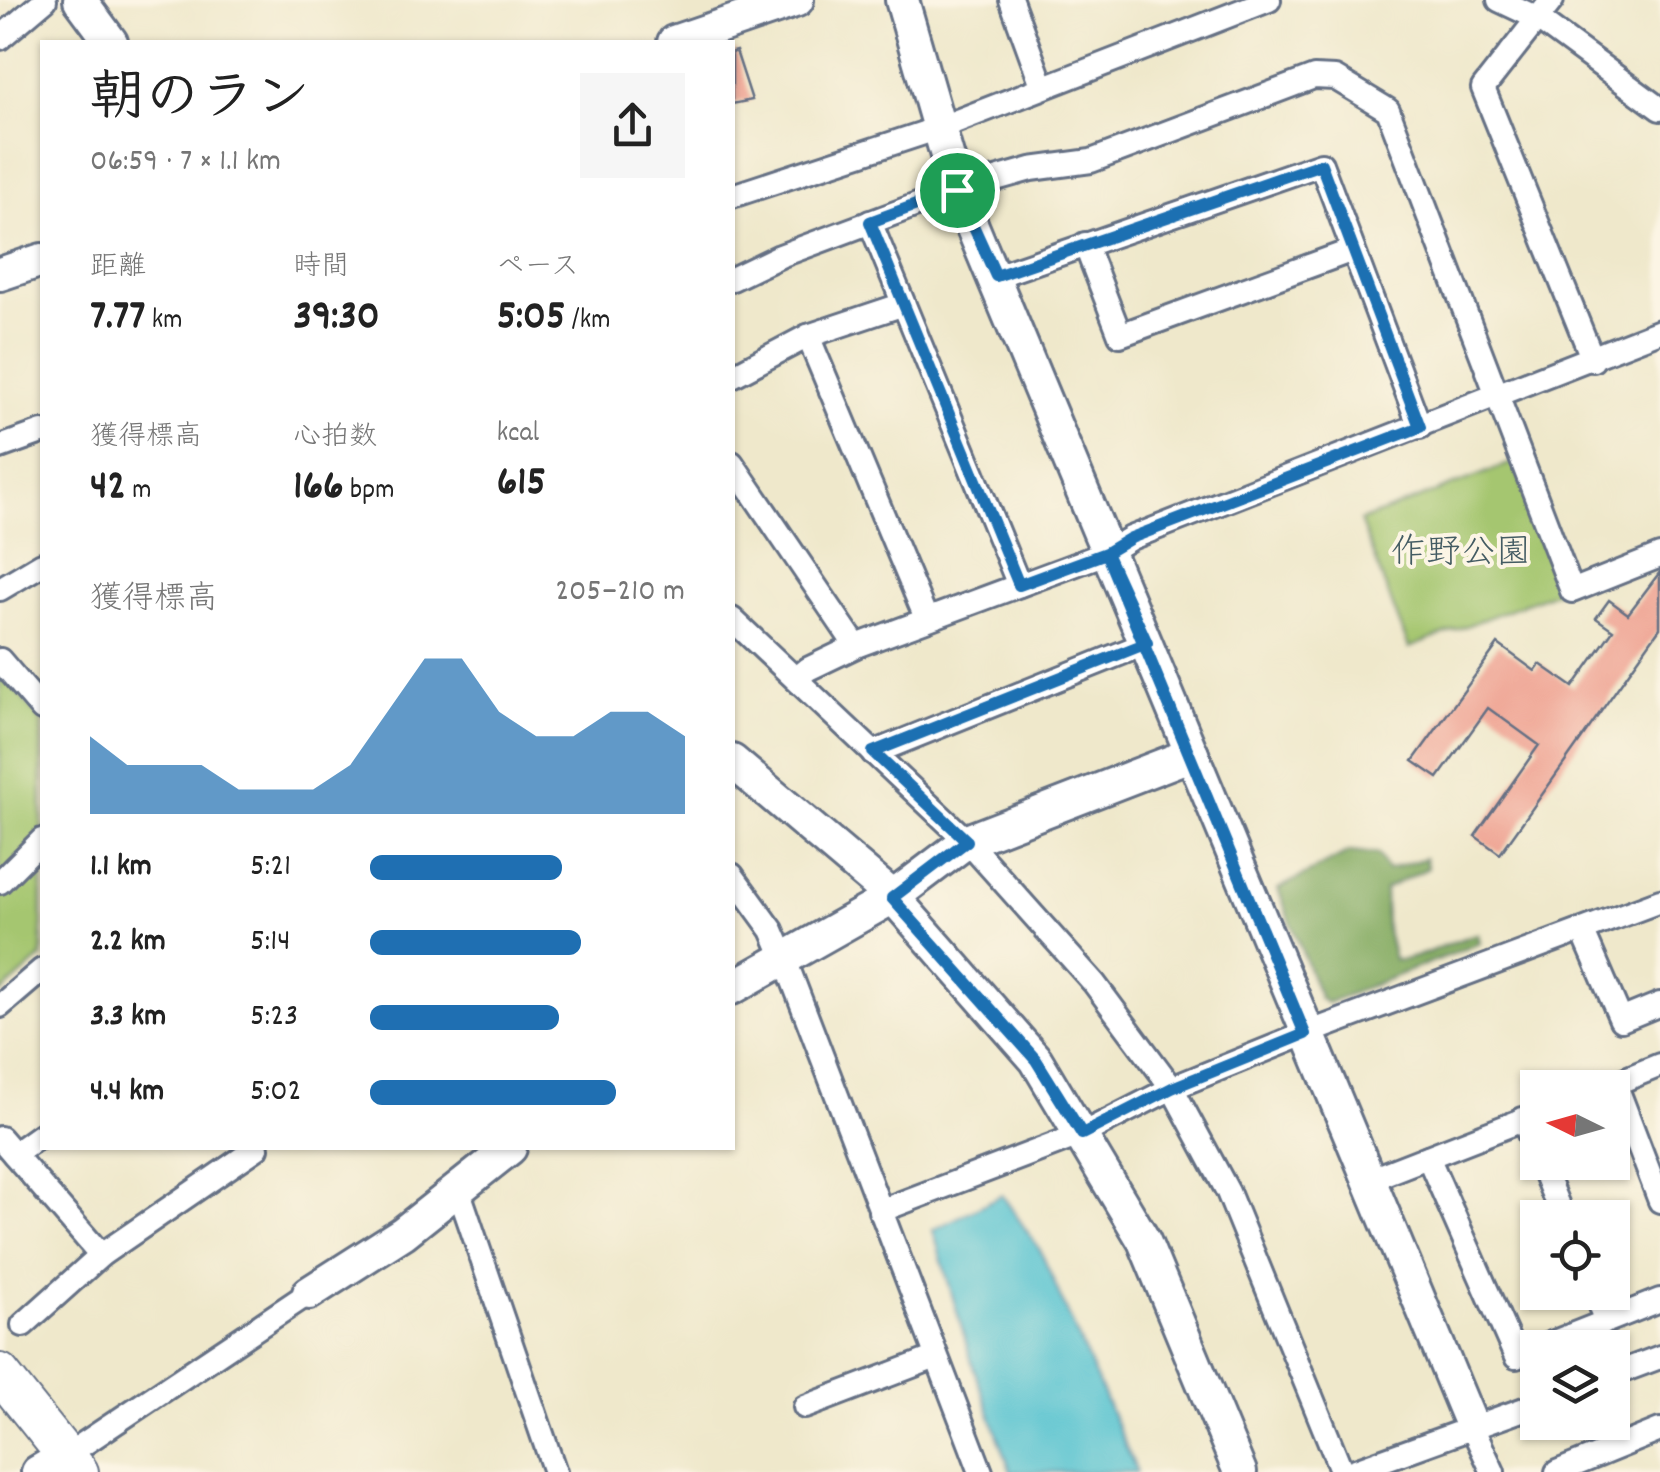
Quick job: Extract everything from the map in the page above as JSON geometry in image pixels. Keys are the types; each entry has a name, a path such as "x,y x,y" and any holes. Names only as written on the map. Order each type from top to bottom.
{"main road":[{"path":"0,1373 62,1466"}],"street":[{"path":"0,38 44,0"},
{"path":"80,0 110,40"},
{"path":"680,40 797,0"},
{"path":"902,0 957,190 996,276 1366,1182 1493,1472"},
{"path":"1011,0 1042,85"},
{"path":"735,195 939,128 1268,0"},
{"path":"1499,0 1535,17 1660,110"},
{"path":"1552,0 1483,88 1594,360"},
{"path":"735,278 957,190 1031,169 1092,160 1314,77 1335,78 1388,110 1500,394 1572,591 1660,556"},
{"path":"996,276 1321,164 1420,427"},
{"path":"870,222 1019,585"},
{"path":"1086,244 1120,334 1353,250"},
{"path":"0,274 40,261"},
{"path":"735,374 808,336 901,305"},
{"path":"796,680 808,669 856,646 1106,553 1131,538 1660,331"},
{"path":"808,336 926,618"},
{"path":"0,447 40,433"},
{"path":"735,467 856,646"},
{"path":"0,589 40,565"},
{"path":"735,622 967,841 1094,983 1172,1088 1228,1192 1342,1472"},
{"path":"873,752 1147,643"},
{"path":"0,660 40,707"},
{"path":"735,986 892,898 967,841 1192,754"},
{"path":"735,764 892,898 1036,1060 1117,1191 1167,1291 1240,1472"},
{"path":"0,882 40,842"},
{"path":"735,878 772,930 785,960 980,1472"},
{"path":"880,1210 1082,1134 1172,1088 1305,1034 1660,901"},
{"path":"1583,932 1621,1020 1660,1004"},
{"path":"0,1006 40,972"},
{"path":"1630,1077 1660,1065"},
{"path":"1366,1182 1520,1121"},
{"path":"1630,1133 1660,1201"},
{"path":"40,1135 7,1146 101,1256"},
{"path":"22,1324 101,1256 254,1150"},
{"path":"62,1466 308,1293 403,1233 507,1150"},
{"path":"1428,1157 1516,1356 1520,1355"},
{"path":"458,1189 554,1472"},
{"path":"1583,1330 1660,1300"},
{"path":"1601,1310 1606,1321"},
{"path":"1630,1368 1660,1356"},
{"path":"806,1407 936,1357"},
{"path":"1350,1472 1520,1410"},
{"path":"1557,1472 1660,1430"}],"green space":[{"name":"作野公園","path":"1514,462 1562,589 1409,648 1360,521"},
{"path":"0,671 40,720 40,959 0,994"},
{"path":"1349,852 1378,854 1387,870 1425,858 1428,868 1385,889 1386,927 1394,960 1478,934 1480,943 1327,1003 1320,999 1278,889"}],"water":[{"path":"1002,1195 1040,1250 1137,1472 1011,1472 973,1366 933,1230"}],"building":[{"path":"735,51 752,100 735,103"},
{"path":"1660,572 1660,628 1500,854 1475,836 1539,745 1488,708 1438,778 1413,761 1498,644 1535,671 1540,664 1573,687 1613,630 1596,618 1609,600 1628,614"}],"route":[{"path":"957,190 870,222 901,305 1019,585 1106,553 1147,643 1305,1034 1172,1088 1082,1134 1036,1060 892,898 967,841 873,752 1147,643 1106,553 1131,538 1420,427 1321,164 996,276 957,190"}]}
